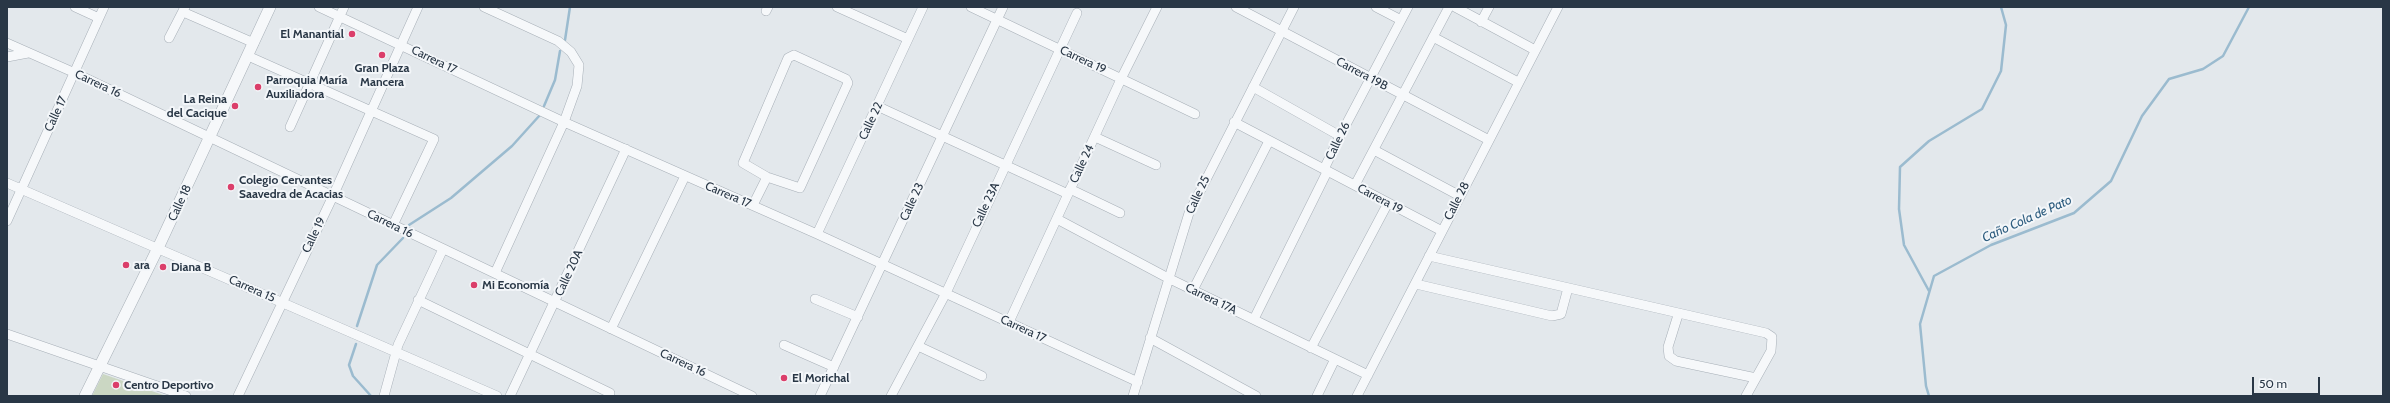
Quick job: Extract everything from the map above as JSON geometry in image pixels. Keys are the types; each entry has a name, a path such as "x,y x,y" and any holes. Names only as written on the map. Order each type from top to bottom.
{"street":[{"path":"74,7 99,18"},
{"name":"Calle 17","path":"7,221 104,7"},
{"name":"Calle 18","path":"85,396 158,248 270,7"},
{"name":"Carrera 17","path":"319,7 401,44 564,122 753,205 1138,382"},
{"path":"290,126 344,7"},
{"name":"Calle 19","path":"238,396 281,302 333,196 418,7"},
{"path":"484,7 558,41 571,52 579,65 577,86 564,122 495,273"},
{"path":"837,7 908,39"},
{"name":"Calle 22","path":"817,234 923,7"},
{"name":"Carrera 19","path":"971,7 1195,114"},
{"name":"Calle 23","path":"820,396 1003,7"},
{"name":"Calle 24","path":"1009,322 1094,136 1157,7"},
{"name":"Carrera 19B","path":"1236,7 1489,140"},
{"name":"Calle 25","path":"1133,396 1189,213 1234,122 1294,7"},
{"path":"1376,7 1401,20"},
{"name":"Calle 26","path":"1254,319 1327,172 1325,167 1340,136 1408,7"},
{"path":"1355,185 1449,7"},
{"path":"1455,7 1535,50"},
{"path":"1481,22 1489,7"},
{"name":"Calle 28","path":"1357,396 1558,7"},
{"path":"169,38 184,10 254,43"},
{"name":"Calle 23A","path":"891,396 946,293 1004,165 1077,13"},
{"path":"1433,37 1518,82"},
{"name":"Carrera 16","path":"7,43 75,73 748,395"},
{"path":"7,57 28,53"},
{"path":"794,55 846,79 848,87 800,188 768,177 743,163 788,58 794,55"},
{"path":"248,56 434,139 393,225"},
{"path":"1253,87 1340,136"},
{"path":"877,106 1004,165 1120,212"},
{"name":"Carrera 19","path":"1234,122 1442,231"},
{"path":"1094,136 1156,165"},
{"path":"1193,290 1269,141"},
{"name":"Calle 20A","path":"510,396 626,149"},
{"path":"1374,150 1460,196"},
{"path":"611,329 685,176"},
{"path":"753,205 768,177"},
{"name":"Carrera 15","path":"7,183 397,353 416,359 497,396"},
{"path":"1311,348 1388,203"},
{"name":"Carrera 17A","path":"1057,219 1168,278 1368,375"},
{"path":"384,396 398,345 418,300 444,249"},
{"path":"1429,256 1678,315 1766,334 1772,337 1771,351 1746,396"},
{"path":"1416,284 1552,316 1561,314 1568,288"},
{"path":"815,299 858,317"},
{"path":"418,300 610,393"},
{"path":"1678,315 1668,348 1669,356 1676,360 1756,378"},
{"path":"7,334 186,396"},
{"path":"1150,338 1256,396"},
{"path":"784,345 834,367"},
{"path":"918,346 982,376"},
{"path":"1317,396 1335,360"}],"green space":[{"name":"Centro Deportivo","path":"103,374 166,396 92,396"}],"waterway":[{"path":"565,40 570,7"},
{"path":"1929,291 1904,245 1899,209 1900,167 1929,141 1982,109 2001,71 2006,25 2001,7"},
{"name":"Caño Cola de Pato","path":"1929,396 1926,386 1920,324 1934,276 1991,245 2074,213 2111,181 2142,116 2169,79 2203,69 2223,56 2249,7"},
{"path":"544,106 555,80 560,51"},
{"path":"409,225 451,198 512,146 540,115"},
{"path":"357,326 377,265 403,238"},
{"path":"356,344 349,365 353,376 371,396"}],"place":[{"name":"El Manantial","path":"352,34"},
{"name":"Gran Plaza Mancera","path":"382,55"},
{"name":"Parroquia María Auxiliadora","path":"258,87"},
{"name":"La Reina del Cacique","path":"235,106"},
{"name":"Colegio Cervantes Saavedra de Acacias","path":"231,187"},
{"name":"ara","path":"126,265"},
{"name":"Diana B","path":"163,267"},
{"name":"Mi Economía","path":"474,285"},
{"name":"El Morichal","path":"784,378"},
{"name":"Centro Deportivo","path":"116,385"}]}
